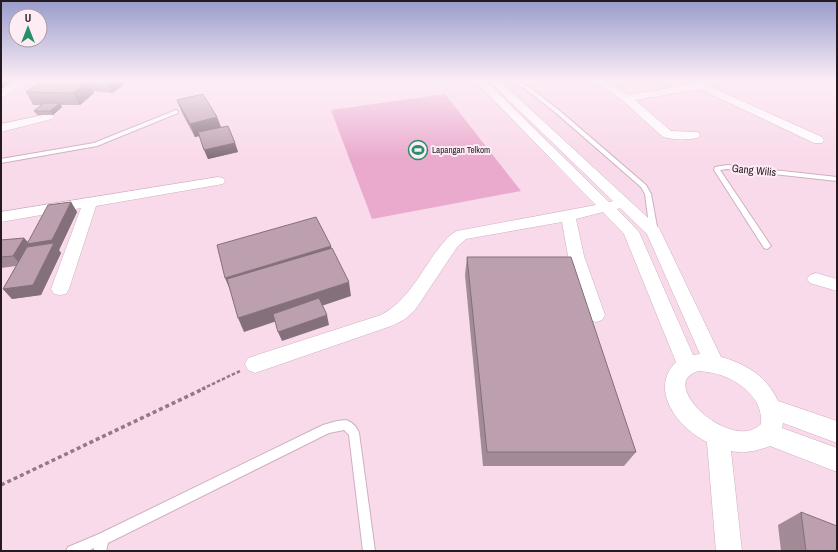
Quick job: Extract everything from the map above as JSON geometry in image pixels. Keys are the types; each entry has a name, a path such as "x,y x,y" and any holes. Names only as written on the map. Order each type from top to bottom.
{"street":[{"path":"506,107 631,232 687,365"},
{"path":"521,107 654,232 714,363"},
{"path":"636,107 667,134 673,136 694,135"},
{"path":"746,107 818,140"},
{"path":"1,128 48,117"},
{"path":"1,217 218,181"},
{"path":"60,289 90,202"},
{"path":"255,364 387,320 399,314 409,305 451,243 462,235 568,216 624,203"},
{"path":"568,216 576,256 596,315"},
{"path":"631,232 654,232"},
{"path":"816,279 837,285"},
{"path":"699,362 714,363 731,368 749,379 763,393 771,409 773,422 768,434 759,440 747,443 733,442 718,437 700,427 686,413 677,398 675,384 676,378 678,373 687,365 699,362"},
{"path":"771,409 837,432"},
{"path":"768,434 837,460"},
{"path":"718,437 729,551"}],"lane":[{"path":"551,107 644,186 648,194 654,232"},
{"path":"1,162 95,146 176,112"},
{"name":"Gang Wilis","path":"768,246 716,170 717,168 727,167 837,179"},
{"path":"72,551 101,545 327,429 346,425 354,433 369,551"}],"path":[{"path":"1,485 255,364"}],"shaded area":[{"name":"Lapangan Telkom","path":"354,107 455,107 521,191 372,219 331,110"}],"building":[{"path":"39,107 55,107 50,111 34,111"},
{"path":"181,107 211,107 217,117 190,124"},
{"path":"228,126 235,143 204,150 198,132"},
{"path":"71,202 52,240 27,244 48,205"},
{"path":"316,217 331,246 225,278 217,245"},
{"path":"24,238 13,256 1,257 1,240"},
{"path":"54,243 33,285 3,289 27,247"},
{"path":"332,248 349,282 238,318 227,279"},
{"path":"467,257 571,257 636,452 487,452"},
{"path":"319,298 327,315 278,332 273,314"},
{"path":"801,512 837,526 837,551 806,551"}],"place":[{"name":"Lapangan Telkom","path":"418,150"}]}
